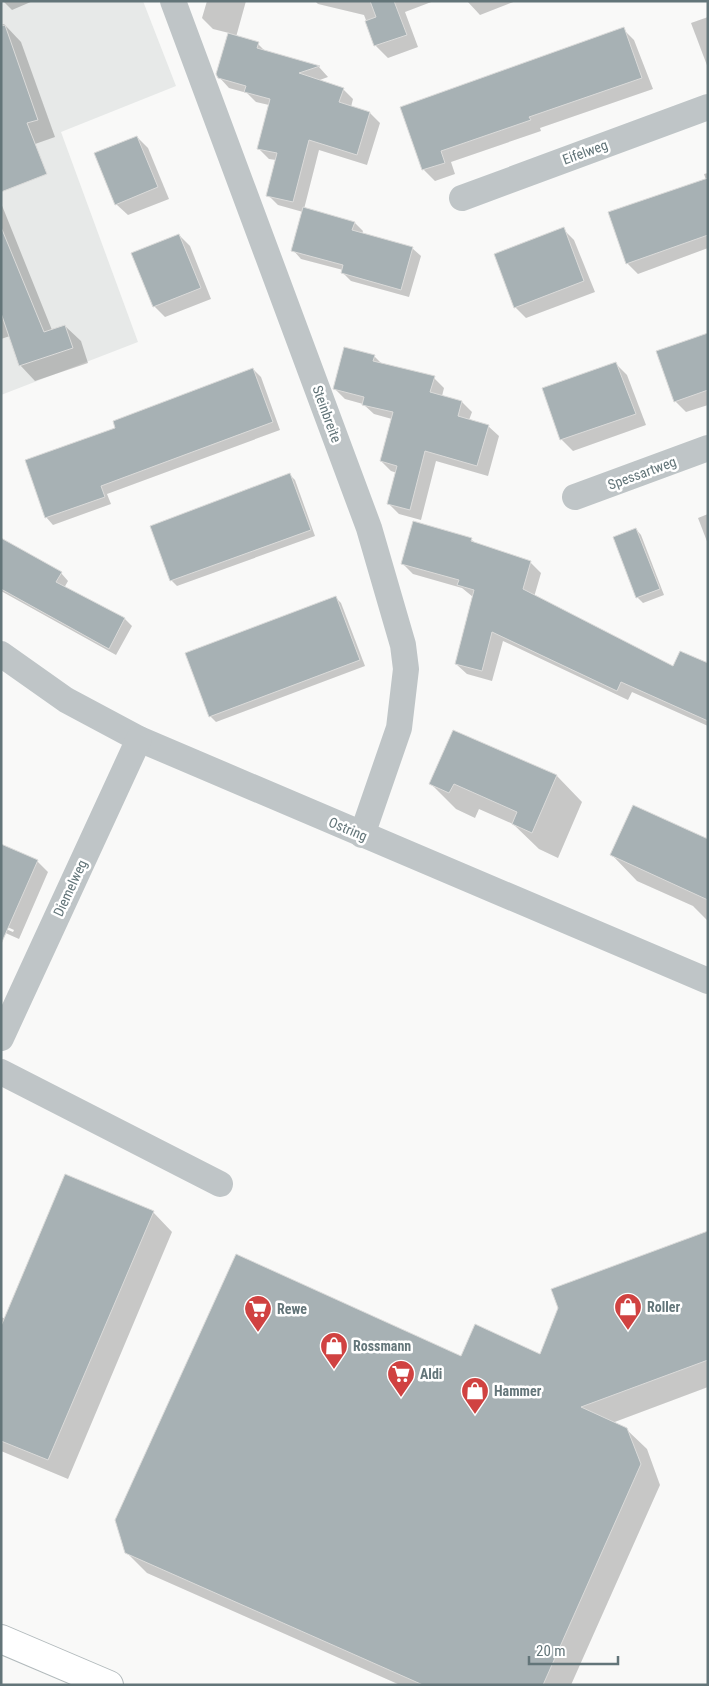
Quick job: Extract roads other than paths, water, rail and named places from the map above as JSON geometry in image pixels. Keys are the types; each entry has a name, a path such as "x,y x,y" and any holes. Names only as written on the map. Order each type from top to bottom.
{"main road":[{"path":"1,1640 109,1685"}],"street":[{"name":"Steinbreite","path":"173,1 369,528 404,645 406,669 399,728 362,835"},
{"name":"Eifelweg","path":"462,198 708,107"},
{"name":"Spessartweg","path":"575,497 708,448"},
{"name":"Ostring","path":"1,654 66,700 139,739 708,981"},
{"name":"Diemelweg","path":"1,1038 139,739"},
{"path":"1,1072 220,1184"}],"place":[{"name":"Roller","path":"628,1331"},
{"name":"Rewe","path":"258,1333"},
{"name":"Rossmann","path":"334,1370"},
{"name":"Aldi","path":"401,1398"},
{"name":"Hammer","path":"475,1415"}]}
